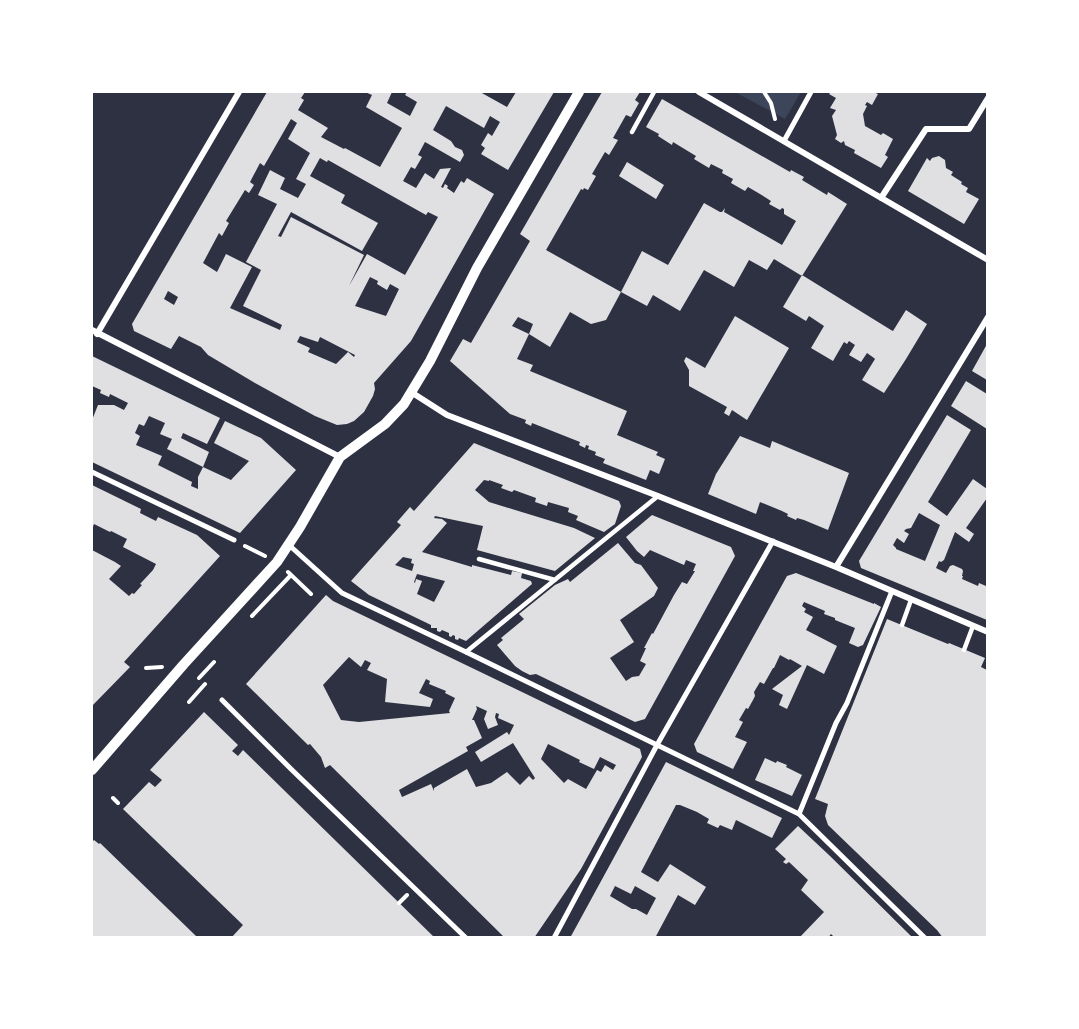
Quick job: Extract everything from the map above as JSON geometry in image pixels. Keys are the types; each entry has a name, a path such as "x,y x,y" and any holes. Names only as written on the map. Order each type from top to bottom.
{"street":[{"path":"239,92 94,332 340,457"},
{"path":"92,770 277,562 340,457 385,424 402,406 435,352 477,268 579,92"},
{"path":"699,92 987,260"},
{"path":"784,141 811,92"},
{"path":"882,198 926,129 969,129 987,98"},
{"path":"836,567 987,316"},
{"path":"411,392 447,415 773,541 987,632"},
{"path":"92,472 234,540"},
{"path":"554,938 657,745 773,541"},
{"path":"289,545 342,593 799,814 925,938"},
{"path":"799,814 892,591"},
{"path":"222,700 466,938"}],"lane":[{"path":"632,132 654,92"},
{"path":"466,652 658,496"},
{"path":"479,559 555,580"},
{"path":"902,625 911,600"},
{"path":"964,650 973,626"}],"path":[{"path":"764,92 771,103 775,119"},
{"path":"234,540 277,562 311,594"},
{"path":"252,616 291,574"},
{"path":"199,678 214,662"},
{"path":"189,702 205,684"},
{"path":"113,798 118,803"}],"shaded area":[{"path":"735,92 801,92 785,119"}],"building":[{"path":"267,92 305,92 301,98 304,100 298,110 328,128 321,137 380,167 402,128 366,107 372,95 365,92 392,92 387,103 410,116 417,102 405,95 407,92 480,92 507,107 516,92 554,92 508,170 481,154 485,148 481,145 488,133 492,136 500,122 490,116 484,128 446,106 433,130 462,150 464,155 460,162 425,142 418,155 422,157 415,169 411,167 403,181 416,188 425,173 434,179 440,169 451,168 441,187 443,188 445,184 454,193 461,181 464,183 467,178 494,194 411,341 374,383 373,396 364,412 354,421 337,425 315,416 208,355 201,347 179,336 171,349 134,331 132,324","holes":["291,119 297,123 288,139 310,153 296,179 306,184 298,198 280,189 285,178 270,170 258,195 277,204 246,262 261,270 243,306 282,325 280,330 230,308 252,267 226,254 217,272 203,263 219,233 222,236 229,223 226,221 245,190 249,193 254,185 250,182 260,163 264,166","320,158 327,162 328,160 426,215 428,212 438,217 405,275 367,254 349,286 364,255 291,217 281,237 278,236 291,212 362,251 378,223 341,203 345,195 310,176","370,277 387,290 390,284 399,289 386,316 355,306","168,291 178,297 174,305 164,299","300,336 318,342 320,337 355,355 354,357 348,352 336,364 308,352 310,348 297,342"]},
{"path":"602,92 640,92 635,100 639,103 631,117 626,115 613,138 618,140 609,155 605,152 592,174 596,176 588,190 581,189 546,250 621,292 606,320 591,324 570,312 550,347 529,334 517,359 533,365 530,371 627,411 617,435 658,452 656,455 665,459 659,474 650,470 646,480 603,463 605,459 595,455 596,452 588,449 589,446 586,445 585,448 579,445 580,442 532,423 531,426 525,423 526,420 510,414 450,361 463,339 471,343 530,241 520,234","holes":["518,317 533,324 529,334 512,326"]},
{"path":"831,92 878,94 872,105 867,102 863,114 865,126 893,139 885,155 888,157 881,168 854,153 855,150 845,145 844,141 841,143 835,139 837,135 832,116 836,110 830,108 836,98 829,94"},
{"path":"662,99 790,172 791,170 804,177 802,180 847,204 802,276 774,259 767,270 749,260 734,287 704,270 680,311 653,295 647,306 621,292 642,251 668,265 704,203 720,212 725,208 724,212 782,245 796,221 784,214 784,209 780,210 769,204 771,201 760,194 748,187 745,191 731,183 733,179 722,173 723,170 711,164 709,168 694,159 696,156 673,142 672,145 646,127"},
{"path":"939,156 945,160 946,168 953,172 951,175 968,188 966,192 979,199 964,224 908,191 927,158 930,161"},
{"path":"627,162 664,185 656,199 619,176"},
{"path":"802,275 893,331 906,310 927,324 884,393 862,380 875,359 867,353 861,362 849,355 855,345 849,341 847,344 844,342 833,361 811,348 824,326 809,316 806,321 783,307"},
{"path":"735,316 789,348 747,420 732,410 729,416 724,413 727,407 689,386 689,370 684,361 686,357 705,368"},
{"path":"987,344 987,380 972,371"},
{"path":"92,356 220,418 207,444 183,433 181,438 209,452 203,467 231,480 249,461 214,443 225,421 261,438 296,470 240,533 92,462 92,420 98,405 114,405 124,410 128,403 110,394 109,397 100,393 101,390 92,386","holes":["149,416 165,423 160,434 172,439 167,449 203,467 198,477 198,489 191,486 192,482 158,465 162,456 136,445 140,436 135,433 139,424 144,426"]},
{"path":"966,381 987,394 987,429 951,406"},
{"path":"947,415 971,430 928,502 947,516 973,479 987,489 987,498 966,528 974,534 969,542 955,532 944,560 939,561 936,568 946,573 953,565 962,569 962,579 978,586 979,583 986,586 987,582 987,620 861,568 859,561","holes":["919,513 940,525 925,561 896,549 893,545 897,538 904,543 909,534 904,531 911,528"]},
{"path":"740,436 770,448 772,441 849,473 828,530 804,520 797,518 796,520 760,502 756,514 708,494 716,474"},
{"path":"474,443 619,501 621,506 615,524 604,532 576,520 578,516 568,512 569,508 548,502 547,506 535,502 536,498 514,490 512,492 501,488 503,485 484,480 475,490 489,502 574,528 595,538 555,571 477,550 483,526 435,516 434,518 442,519 447,523 422,552 472,567 472,565 511,575 512,571 522,573 521,578 531,581 532,584 466,641 455,639 455,636 451,637 449,633 442,630 437,631 437,628 431,628 431,625 369,595 351,581 401,525 397,522 410,507 414,511","holes":["403,557 412,559 411,563 414,564 412,571 395,565","417,574 445,581 434,602 417,594 422,581 416,579 414,582"]},
{"path":"92,485 141,509 140,513 156,521 158,517 197,535 220,556 124,662 130,667 92,706 92,550 121,566 109,579 129,596 142,585 140,584 156,564 123,547 127,539 94,524 92,529"},
{"path":"652,515 731,547 735,556 645,719 635,722 536,674 530,675 522,671 497,645 503,640 501,638 524,619 519,614 555,585 568,579 570,582 618,543 635,563 641,565 658,588 654,596 620,620 634,642 610,658 626,681 639,676 646,664 640,661 646,648 644,648 682,582 687,584 695,571 693,571 696,564 686,560 684,565 650,550 644,557 637,551 626,537"},
{"path":"796,573 881,607 863,645 858,647 849,643 855,628 835,620 824,614 825,611 804,602 802,606 806,609 804,612 813,617 806,630 837,646 824,674 807,665 787,709 779,705 783,695 772,689 802,666 780,655 764,684 760,682 754,692 753,700 739,720 743,722 735,737 747,742 733,769 697,752 694,744 787,576"},
{"path":"326,595 333,601 640,749 642,757 581,869 534,938 505,938 330,765 325,768 321,757 310,744 308,745 246,684","holes":["349,657 361,667 365,660 371,663 367,670 387,679 385,702 430,707 433,699 419,693 426,679 430,681 429,684 446,691 445,693 455,698 450,713 359,722 341,720 323,685","476,706 487,711 484,719 488,729 498,725 496,713 499,714 498,718 514,725 509,735 507,732 475,752 481,762 513,743 535,778 533,780 529,776 520,785 507,772 491,783 476,787 467,769 434,788 434,791 431,784 402,797 399,790 468,751 466,747 482,738 472,720","548,744 594,769 600,757 616,765 613,770 605,765 601,772 597,770 586,789 568,779 564,783 541,759"]},
{"path":"887,619 985,658 981,667 987,670 987,938 943,938 828,825 825,816 828,804 815,799"},
{"path":"204,712 238,745 232,751 238,756 243,750 435,938 231,938 243,925 123,809 149,782 155,787 162,780 150,770"},
{"path":"765,758 787,765 786,767 802,775 792,796 755,780"},
{"path":"666,762 782,818 772,838 736,820 732,830 720,825 718,828 707,823 709,819 697,812 676,805 641,872 658,882 670,864 706,887 695,905 678,895 655,938 570,938","holes":["615,886 631,894 635,886 656,898 647,915 610,896"]},
{"path":"798,826 913,938 835,938 831,934 828,938 799,938 824,912 801,890 808,880 789,862 786,864 783,862 786,859 775,849"},
{"path":"94,840 100,843 196,936 194,938 92,938 92,842"}]}
